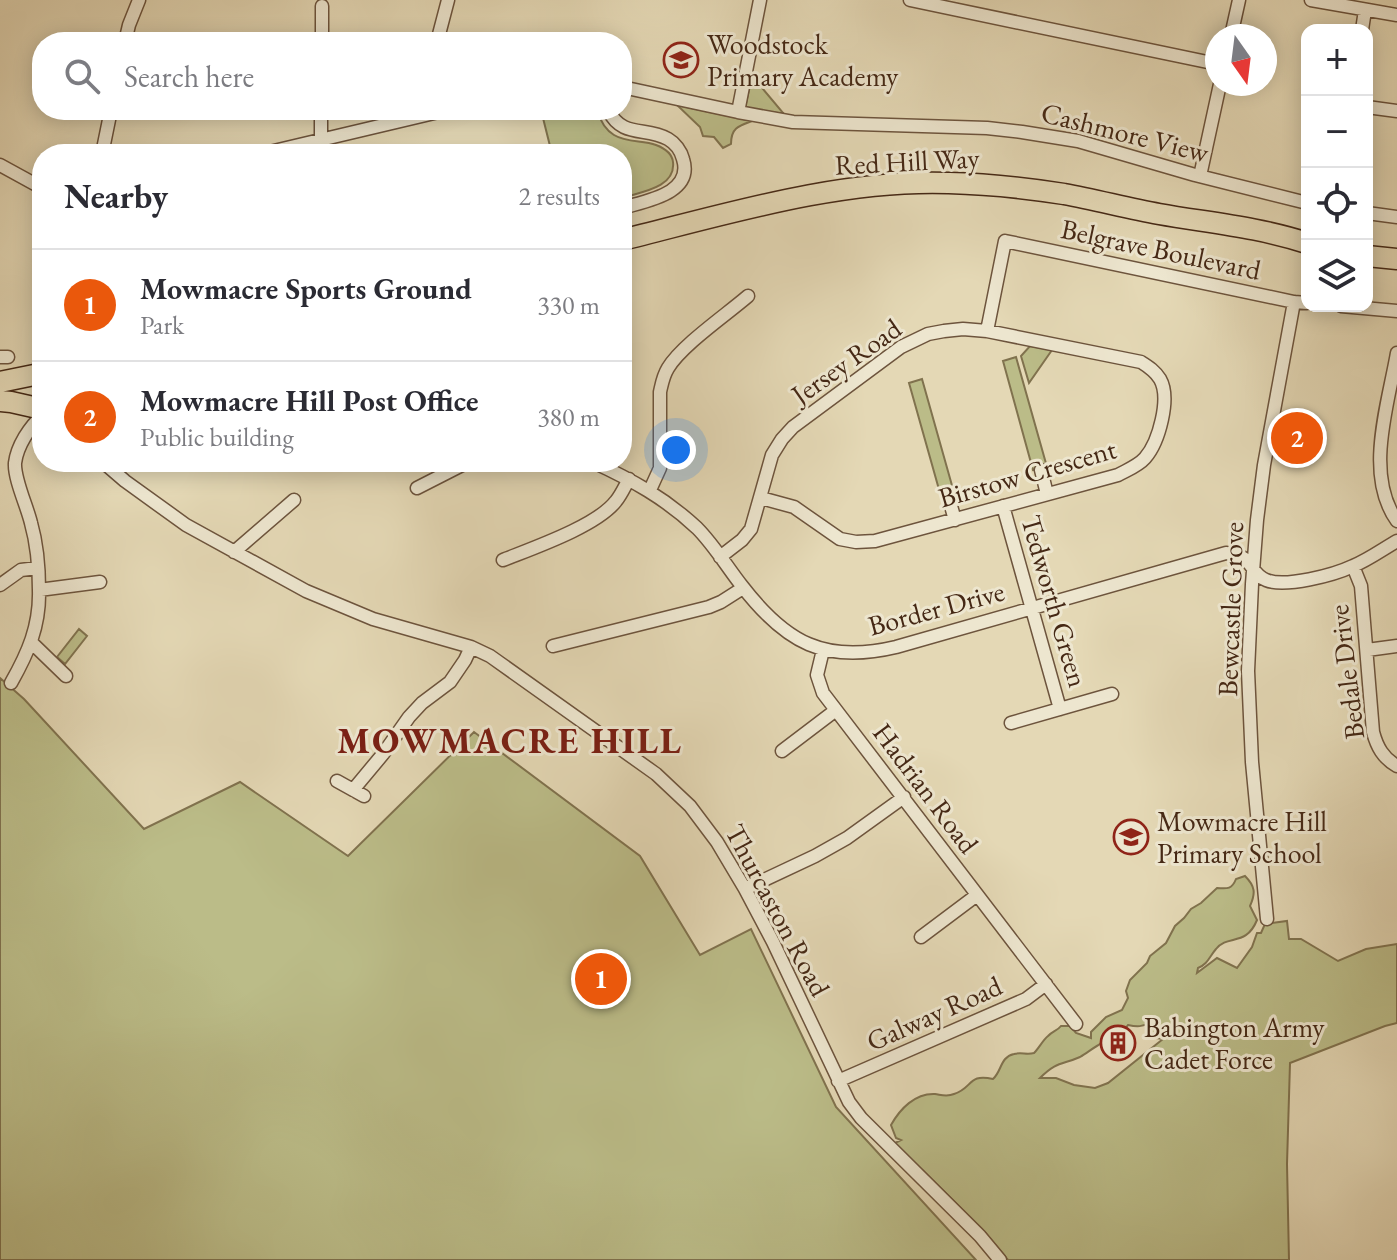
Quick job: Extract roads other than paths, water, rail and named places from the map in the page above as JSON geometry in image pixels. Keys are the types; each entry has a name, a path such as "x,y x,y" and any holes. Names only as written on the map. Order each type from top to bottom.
{"highway":[{"name":"Red Hill Way","path":"632,238 837,190 945,182 1065,194 1196,221 1245,237 1301,244"},
{"path":"1373,257 1397,259"},
{"path":"0,382 32,374"},
{"path":"0,401 32,406"}],"street":[{"path":"127,32 139,0"},
{"path":"738,112 760,0"},
{"path":"910,0 1205,61"},
{"path":"1234,24 1239,0"},
{"path":"1311,0 1397,15"},
{"path":"439,32 445,2"},
{"path":"322,6 322,32"},
{"path":"1363,24 1365,10"},
{"name":"Cashmore View","path":"632,89 793,122 987,128 1078,141 1301,201"},
{"path":"1200,176 1217,96"},
{"path":"1373,108 1397,111"},
{"path":"104,144 109,120"},
{"path":"321,120 321,141"},
{"path":"307,144 399,120"},
{"path":"615,120 630,130 668,139 683,159 685,171 673,190 632,205"},
{"path":"0,165 32,183"},
{"path":"1373,214 1397,217"},
{"name":"Belgrave Boulevard","path":"987,331 1005,241 1300,303"},
{"path":"650,490 660,468 660,392 668,368 678,355 748,296"},
{"name":"Bewcastle Grove","path":"1267,919 1252,762 1248,671 1257,520 1264,465 1300,303"},
{"path":"1373,309 1397,311"},
{"name":"Jersey Road","path":"720,557 751,529 772,455 793,427 901,347 928,334 963,329 987,331"},
{"name":"Birstow Crescent","path":"761,498 794,507 840,539 875,541 1118,475 1145,458 1158,433 1165,401 1160,380 1152,369 1141,362 987,331"},
{"path":"1397,353 1379,469 1389,510 1397,521"},
{"path":"11,683 32,643 38,611 39,590 32,526 15,466 17,454 32,424"},
{"path":"25,439 32,435"},
{"path":"0,468 15,466"},
{"path":"1041,470 1047,494"},
{"name":"Thurcaston Road","path":"118,472 125,481 186,525 306,591 373,619 471,647 490,656 656,774 690,806 717,842 745,889 849,1102 1000,1260"},
{"path":"417,488 448,472"},
{"name":"Border Drive","path":"614,472 650,490 698,529 743,588 779,626 796,638 823,650 839,653 875,652 1226,553 1245,558 1261,577 1277,582 1307,579 1353,566 1397,541"},
{"path":"511,562 604,514 616,502 629,479"},
{"path":"947,492 955,520"},
{"path":"234,552 294,500"},
{"name":"Tedworth Green","path":"1003,506 1060,709"},
{"name":"Bedale Drive","path":"1353,566 1361,586 1375,741 1385,757 1397,766"},
{"path":"0,585 21,570 37,568"},
{"path":"39,590 100,582"},
{"path":"553,646 709,607 743,588"},
{"path":"32,643 66,676"},
{"path":"1367,650 1397,646"},
{"path":"337,781 359,793 409,717 450,682 471,647"},
{"name":"Hadrian Road","path":"823,650 817,675 819,685 1076,1024"},
{"name":"Tedworth Green","path":"1011,723 1112,694"},
{"name":"Hadrian Road","path":"782,751 836,710"},
{"path":"745,889 847,838 904,797"},
{"name":"Hadrian Road","path":"921,937 977,895"},
{"name":"Galway Road","path":"838,1081 1026,999 1046,984"}],"place":[{"name":"Woodstock Primary Academy","path":"681,60"},
{"name":"Mowmacre Hill Post Office","path":"1297,438"},
{"name":"Mowmacre Hill Primary School","path":"1131,837"},
{"name":"Mowmacre Sports Ground","path":"601,979"},
{"name":"Babington Army Cadet Force","path":"1118,1043"}],"district":[{"name":"MOWMACRE HILL","path":"510,740"}]}
